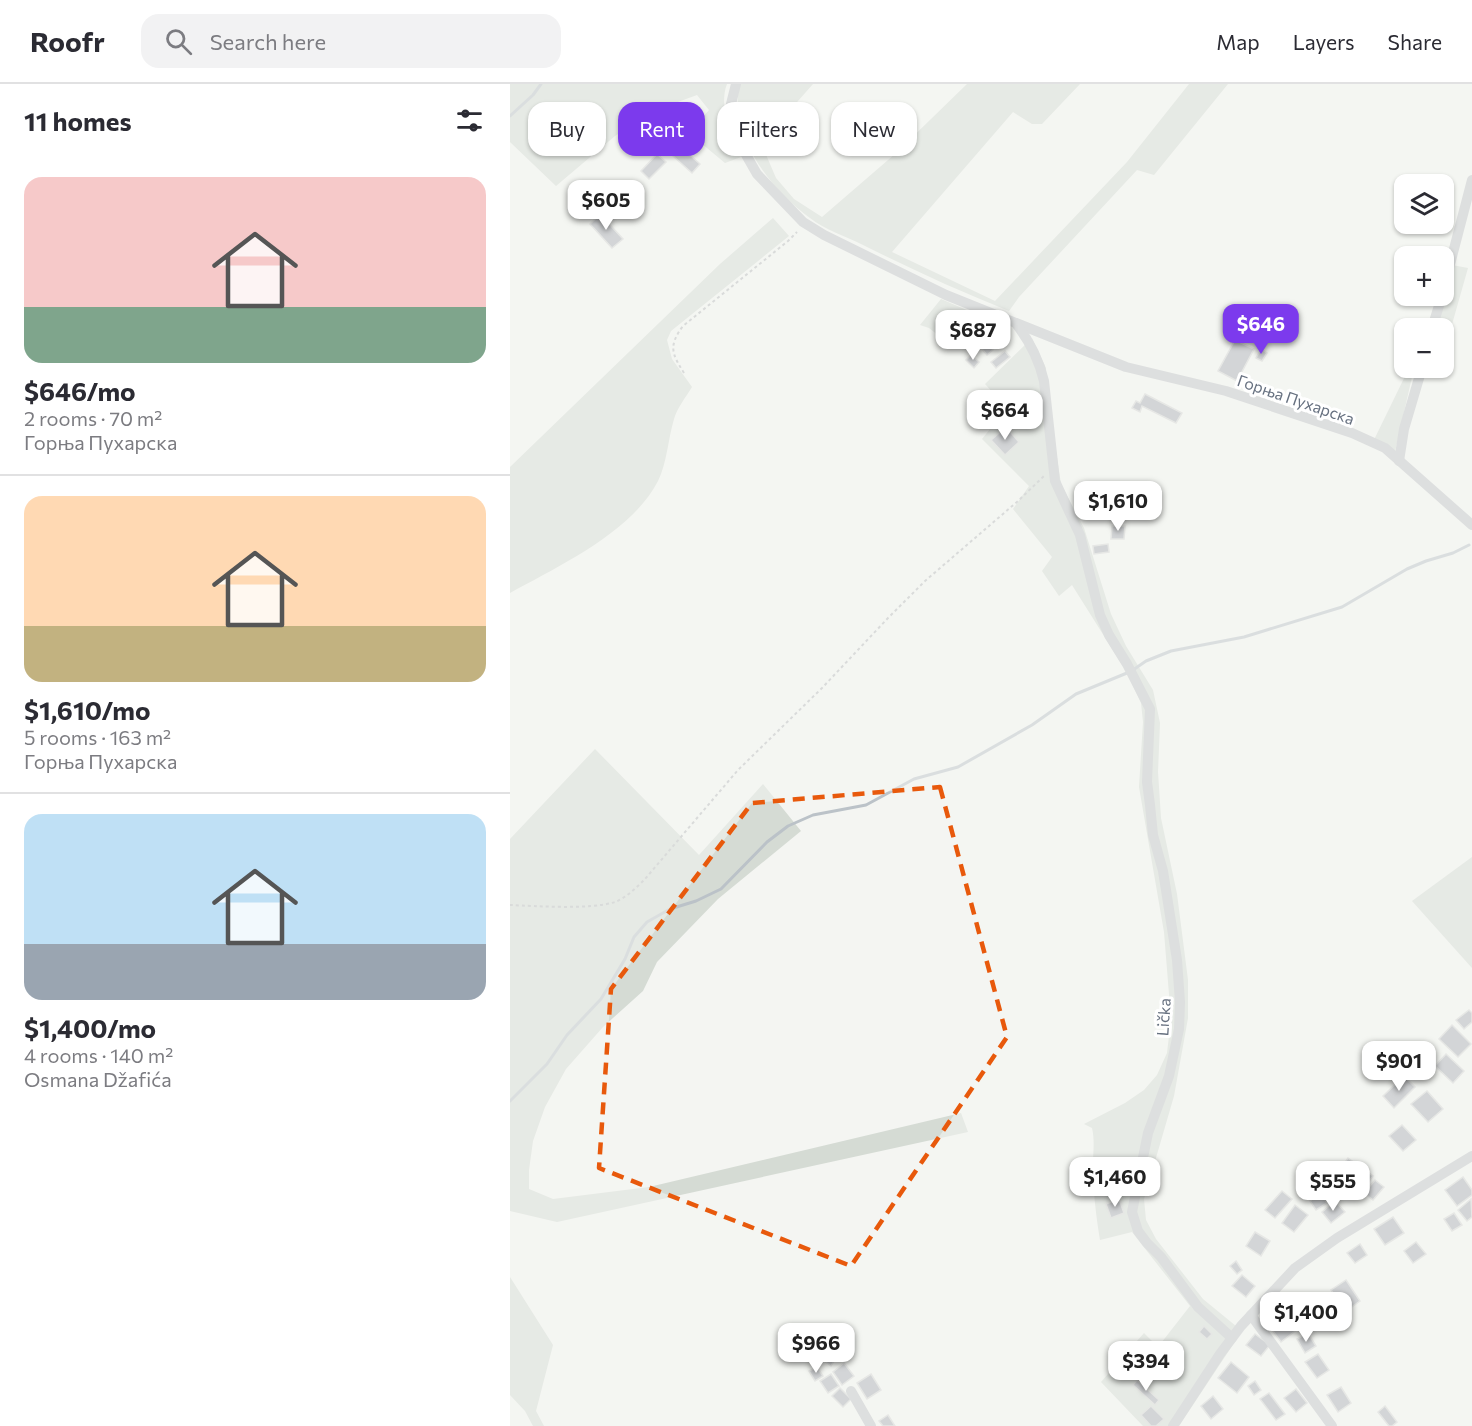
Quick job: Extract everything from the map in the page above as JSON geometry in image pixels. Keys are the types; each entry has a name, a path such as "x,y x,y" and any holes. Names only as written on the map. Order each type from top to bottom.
{"street":[{"name":"Горња Пухарска","path":"735,84 731,104 745,153 757,174 803,222 824,235 946,295 1017,325 1126,366 1226,392 1352,433 1385,448 1472,525"},
{"path":"1454,249 1472,180"},
{"path":"1017,325 1035,354 1044,381 1053,467"},
{"path":"1399,461 1404,429 1419,378"},
{"name":"Lička","path":"1053,467 1055,481 1080,535 1100,615 1150,709 1147,782 1153,836 1163,871 1177,960 1179,1029 1169,1076 1148,1133 1132,1212 1138,1231 1147,1243 1161,1257 1198,1306 1232,1338"},
{"path":"1173,1426 1232,1338 1295,1268 1317,1251 1472,1156"},
{"path":"1251,1315 1332,1426"},
{"path":"851,1391 871,1426"}],"path":[{"path":"684,373 673,356 673,343 683,326 788,241 803,222"},
{"path":"510,905 589,906 616,902 633,890 645,879 731,777 888,618 925,581 1018,501 1053,467"}],"highlighted area":[{"path":"940,787 1007,1037 851,1266 599,1168 611,989 752,803"}],"shaded area":[{"path":"510,84 727,84 724,102 717,102 717,156 741,157 725,163 705,146 705,115 709,110 705,102 697,95 678,102 618,102 618,134 606,144 606,102 528,102 528,156 591,156 556,186 510,142"},
{"path":"740,84 813,84 797,102 738,102"},
{"path":"967,84 1080,84 1042,124 1032,124 1013,112 892,252 995,301 1127,162 1189,84 1228,84 1154,175 1137,170 1019,297 1009,311 935,280 816,222 781,192 754,156 767,156 776,178 794,199 822,217 893,156 917,156 917,133"},
{"path":"773,218 789,236 671,331 667,340 672,359 692,387 675,415 661,474 646,499 613,532 593,546 510,593 510,467 720,264"},
{"path":"1454,265 1468,268 1454,318 1439,318 1442,306 1454,306"},
{"path":"941,299 976,314 948,343 929,328 920,325"},
{"path":"1032,338 1046,368 1047,392 1061,484 1084,528 1111,614 1126,646 1153,690 1160,723 1158,772 1161,818 1177,894 1188,980 1188,1018 1174,1096 1144,1199 1146,1220 1156,1239 1203,1299 1242,1331 1179,1426 1143,1426 1101,1382 1144,1333 1158,1347 1190,1306 1132,1232 1100,1240 1094,1184 1093,1133 1092,1128 1084,1124 1125,1103 1144,1090 1157,1075 1167,1053 1171,1019 1164,932 1139,787 1143,722 1141,703 1126,671 1072,585 1059,596 1042,571 1052,557 1013,509 1029,486 982,439 1007,408 985,384"},
{"path":"1404,378 1412,378 1395,452 1371,446"},
{"path":"595,749 699,855 763,784 801,831 718,899 657,962 643,991 603,1027 566,1069 545,1107 533,1141 529,1189 553,1199 649,1187 961,1113 968,1132 557,1222 510,1211 510,839"},
{"path":"1472,857 1472,968 1412,901"},
{"path":"510,1277 553,1345 536,1411 544,1426 533,1426 525,1411 510,1395"}],"building":[{"path":"655,156 659,156 666,162 649,179 641,171"},
{"path":"673,156 691,156 700,164 692,173"},
{"path":"600,214 623,239 612,248 590,224"},
{"path":"981,318 997,327 988,342 972,333"},
{"path":"1235,340 1254,349 1237,381 1218,371"},
{"path":"988,344 993,350 987,355 982,349"},
{"path":"1261,349 1267,353 1262,361 1256,358"},
{"path":"1005,351 1010,357 996,368 991,362"},
{"path":"971,355 979,362 974,368 966,360"},
{"path":"1145,394 1182,413 1176,423 1142,406 1140,412 1132,408 1136,401 1140,403"},
{"path":"1006,427 1019,442 1005,455 991,440"},
{"path":"1112,526 1125,526 1124,539 1111,539"},
{"path":"1108,544 1109,552 1094,554 1093,546"},
{"path":"1469,1010 1472,1013 1472,1022 1464,1029 1456,1020"},
{"path":"1452,1025 1471,1044 1458,1057 1439,1039"},
{"path":"1412,1052 1432,1068 1425,1077 1406,1061"},
{"path":"1446,1054 1464,1071 1453,1083 1435,1066"},
{"path":"1404,1076 1415,1087 1394,1108 1383,1096"},
{"path":"1427,1091 1443,1109 1428,1122 1411,1104"},
{"path":"1402,1125 1416,1140 1403,1151 1389,1136"},
{"path":"1348,1158 1373,1176 1361,1192 1337,1174"},
{"path":"1463,1177 1472,1190 1472,1195 1457,1206 1445,1190"},
{"path":"1375,1180 1384,1187 1373,1200 1364,1193"},
{"path":"1282,1191 1292,1199 1275,1218 1265,1210"},
{"path":"1321,1193 1327,1203 1316,1210 1310,1201"},
{"path":"1119,1199 1124,1213 1111,1218 1106,1204"},
{"path":"1471,1199 1472,1217 1467,1221 1458,1210"},
{"path":"1335,1201 1345,1212 1331,1223 1322,1212"},
{"path":"1295,1205 1308,1215 1294,1232 1282,1223"},
{"path":"1454,1213 1462,1225 1452,1231 1444,1219"},
{"path":"1393,1217 1404,1233 1385,1245 1374,1229"},
{"path":"1255,1232 1270,1241 1261,1256 1246,1246"},
{"path":"1416,1242 1426,1254 1413,1263 1404,1251"},
{"path":"1360,1244 1367,1255 1355,1263 1347,1253"},
{"path":"1236,1261 1242,1270 1237,1274 1230,1266"},
{"path":"1242,1275 1255,1286 1246,1297 1232,1286"},
{"path":"1346,1280 1360,1301 1346,1311 1331,1290"},
{"path":"1308,1298 1318,1312 1306,1321 1295,1307"},
{"path":"1287,1313 1299,1328 1281,1342 1270,1327"},
{"path":"1204,1326 1212,1334 1207,1339 1199,1332"},
{"path":"1308,1333 1316,1346 1305,1353 1297,1339"},
{"path":"1255,1334 1270,1345 1261,1356 1246,1345"},
{"path":"829,1345 840,1352 831,1366 820,1358"},
{"path":"1318,1354 1329,1370 1317,1378 1305,1362"},
{"path":"1231,1362 1249,1377 1237,1393 1218,1378"},
{"path":"844,1363 854,1376 842,1385 833,1372"},
{"path":"817,1367 823,1376 815,1381 809,1371"},
{"path":"831,1374 839,1386 828,1393 820,1381"},
{"path":"871,1374 881,1390 867,1399 857,1383"},
{"path":"1137,1380 1159,1400 1155,1405 1133,1385"},
{"path":"1255,1381 1261,1390 1254,1395 1248,1386"},
{"path":"1341,1387 1351,1403 1338,1412 1327,1395"},
{"path":"840,1388 851,1399 843,1407 832,1396"},
{"path":"1296,1389 1307,1403 1296,1412 1284,1398"},
{"path":"1269,1393 1285,1414 1276,1420 1260,1399"},
{"path":"1213,1396 1223,1409 1211,1419 1201,1406"},
{"path":"1151,1406 1164,1419 1156,1426 1151,1426 1141,1415"},
{"path":"1385,1406 1397,1422 1392,1426 1389,1426 1378,1412"},
{"path":"888,1415 895,1426 883,1426 879,1421"}],"waterway":[{"path":"510,116 533,95 541,84"},
{"path":"1133,670 1146,661 1171,651 1244,637 1342,607 1407,569 1469,545"},
{"path":"510,1101 547,1064 567,1035 601,999 625,959 634,937 647,922 670,909 696,901 721,889 767,842 788,826 813,815 866,805 914,779 958,767 1032,725 1076,694 1127,673"}]}
